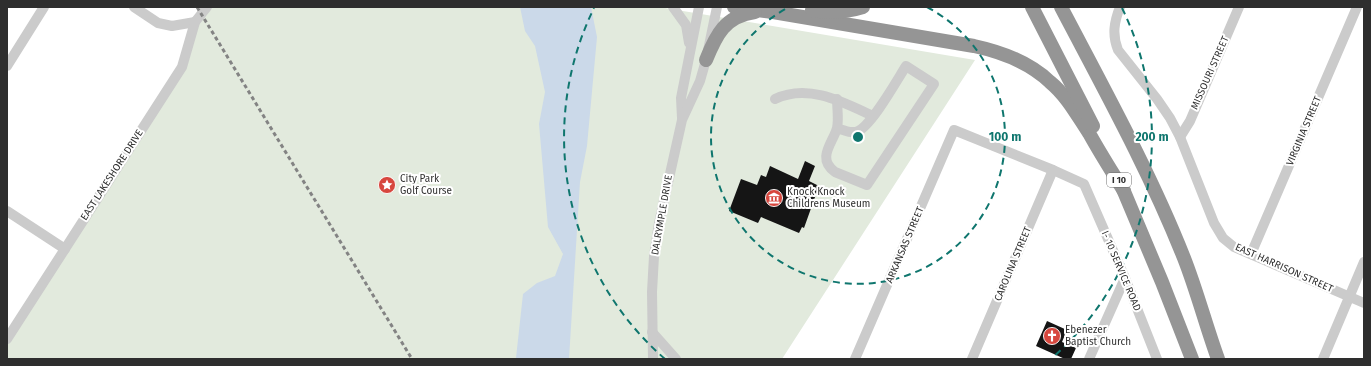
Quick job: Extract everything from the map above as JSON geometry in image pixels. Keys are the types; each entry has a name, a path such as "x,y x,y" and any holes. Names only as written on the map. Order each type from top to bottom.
{"highway":[{"path":"734,7 974,46 1000,52 1022,62 1050,82 1065,97 1124,191"},
{"path":"794,7 815,11 833,12 863,7"},
{"name":"I 10","path":"1032,7 1087,112 1124,191 1192,359"},
{"name":"I 10","path":"1061,7 1152,186 1184,259 1218,359"},
{"path":"706,60 718,35 728,23 741,15 766,11"}],"street":[{"path":"7,66 44,7"},
{"path":"134,7 158,23 172,26 195,22"},
{"name":"EAST LAKESHORE DRIVE","path":"7,340 182,67 195,22 207,7"},
{"path":"673,7 686,25 690,53"},
{"name":"DALRYMPLE DRIVE","path":"682,120 681,98 699,7"},
{"name":"DALRYMPLE DRIVE","path":"653,359 653,277 658,229 682,120 700,81 706,60 716,7"},
{"name":"EAST HARRISON STREET","path":"1120,7 1114,32 1115,43 1118,50 1157,99 1170,118 1180,137 1220,234 1227,242 1251,254 1364,303"},
{"name":"MISSOURI STREET","path":"1180,137 1190,120 1239,7"},
{"name":"VIRGINIA STREET","path":"1251,254 1357,7"},
{"path":"837,99 837,128 826,152 827,161 835,172 867,185 934,84 906,66 873,116 859,131 853,132 837,128"},
{"path":"775,99 794,93 813,94 837,99 873,116"},
{"name":"ARKANSAS STREET","path":"855,359 954,130 1054,170"},
{"name":"I- 10 SERVICE ROAD","path":"1054,170 1084,184 1125,278 1157,359"},
{"name":"CAROLINA STREET","path":"972,359 1054,170"},
{"path":"7,211 65,249"},
{"path":"1323,359 1364,262"},
{"path":"1089,359 1125,278"},
{"path":"652,332 676,359"}],"shaded area":[{"name":"City Park Golf Course","path":"209,7 659,7 975,60 782,359 7,359 7,339 182,67 195,22"}],"water":[{"path":"520,7 591,7 597,37 587,146 580,182 569,359 516,359 523,294 537,283 555,276 563,254 548,227 539,124 545,92 535,46 525,31"}],"building":[{"name":"Knock Knock Childrens Museum","path":"805,161 815,166 809,181 819,186 804,228 802,227 799,233 761,217 758,223 729,211 741,179 757,185 761,175 766,177 770,166 798,179"},
{"name":"Ebenezer Baptist Church","path":"1047,321 1067,330 1062,342 1076,348 1071,359 1065,359 1036,346"}],"railway":[{"path":"197,7 412,359"}],"place":[{"name":"City Park Golf Course","path":"387,185"},
{"name":"Knock Knock Childrens Museum","path":"774,198"},
{"name":"Ebenezer Baptist Church","path":"1052,336"}]}
